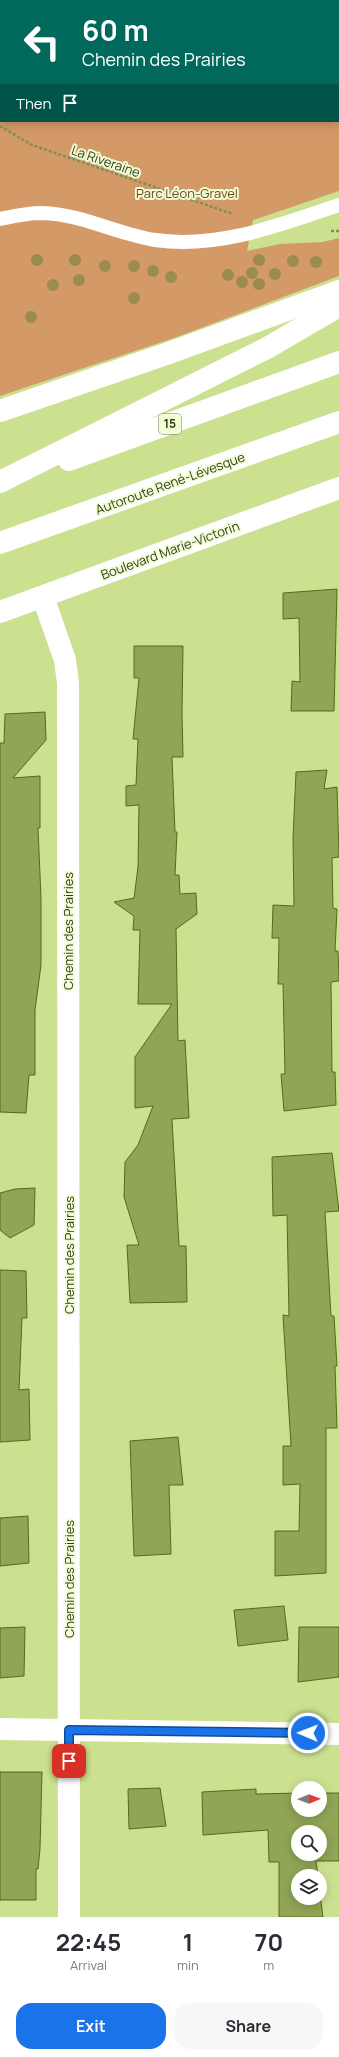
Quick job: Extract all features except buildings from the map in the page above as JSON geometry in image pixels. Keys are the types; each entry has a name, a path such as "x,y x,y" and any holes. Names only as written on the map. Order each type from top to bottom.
{"main road":[{"path":"0,411 159,357 339,291"},
{"path":"0,482 267,348 339,306"},
{"name":"15","path":"0,482 123,441 339,362"},
{"name":"Autoroute René-Lévesque","path":"0,543 339,422"},
{"name":"Boulevard Marie-Victorin","path":"0,612 339,488"},
{"name":"Chemin des Prairies","path":"44,596 65,660 68,683 69,1917"},
{"path":"0,1729 339,1734"}],"lane":[{"path":"0,219 42,213 63,215 155,240 214,240 275,226 339,205"}],"path":[{"name":"La Riveraine","path":"0,126 32,145 209,207"}],"green space":[{"name":"Parc Léon-Gravel","path":"0,122 339,122 339,191 253,220 247,251 280,244 323,242 339,238 339,276 177,337 0,396"}],"route":[{"path":"69,1761 69,1730 308,1733"}]}
